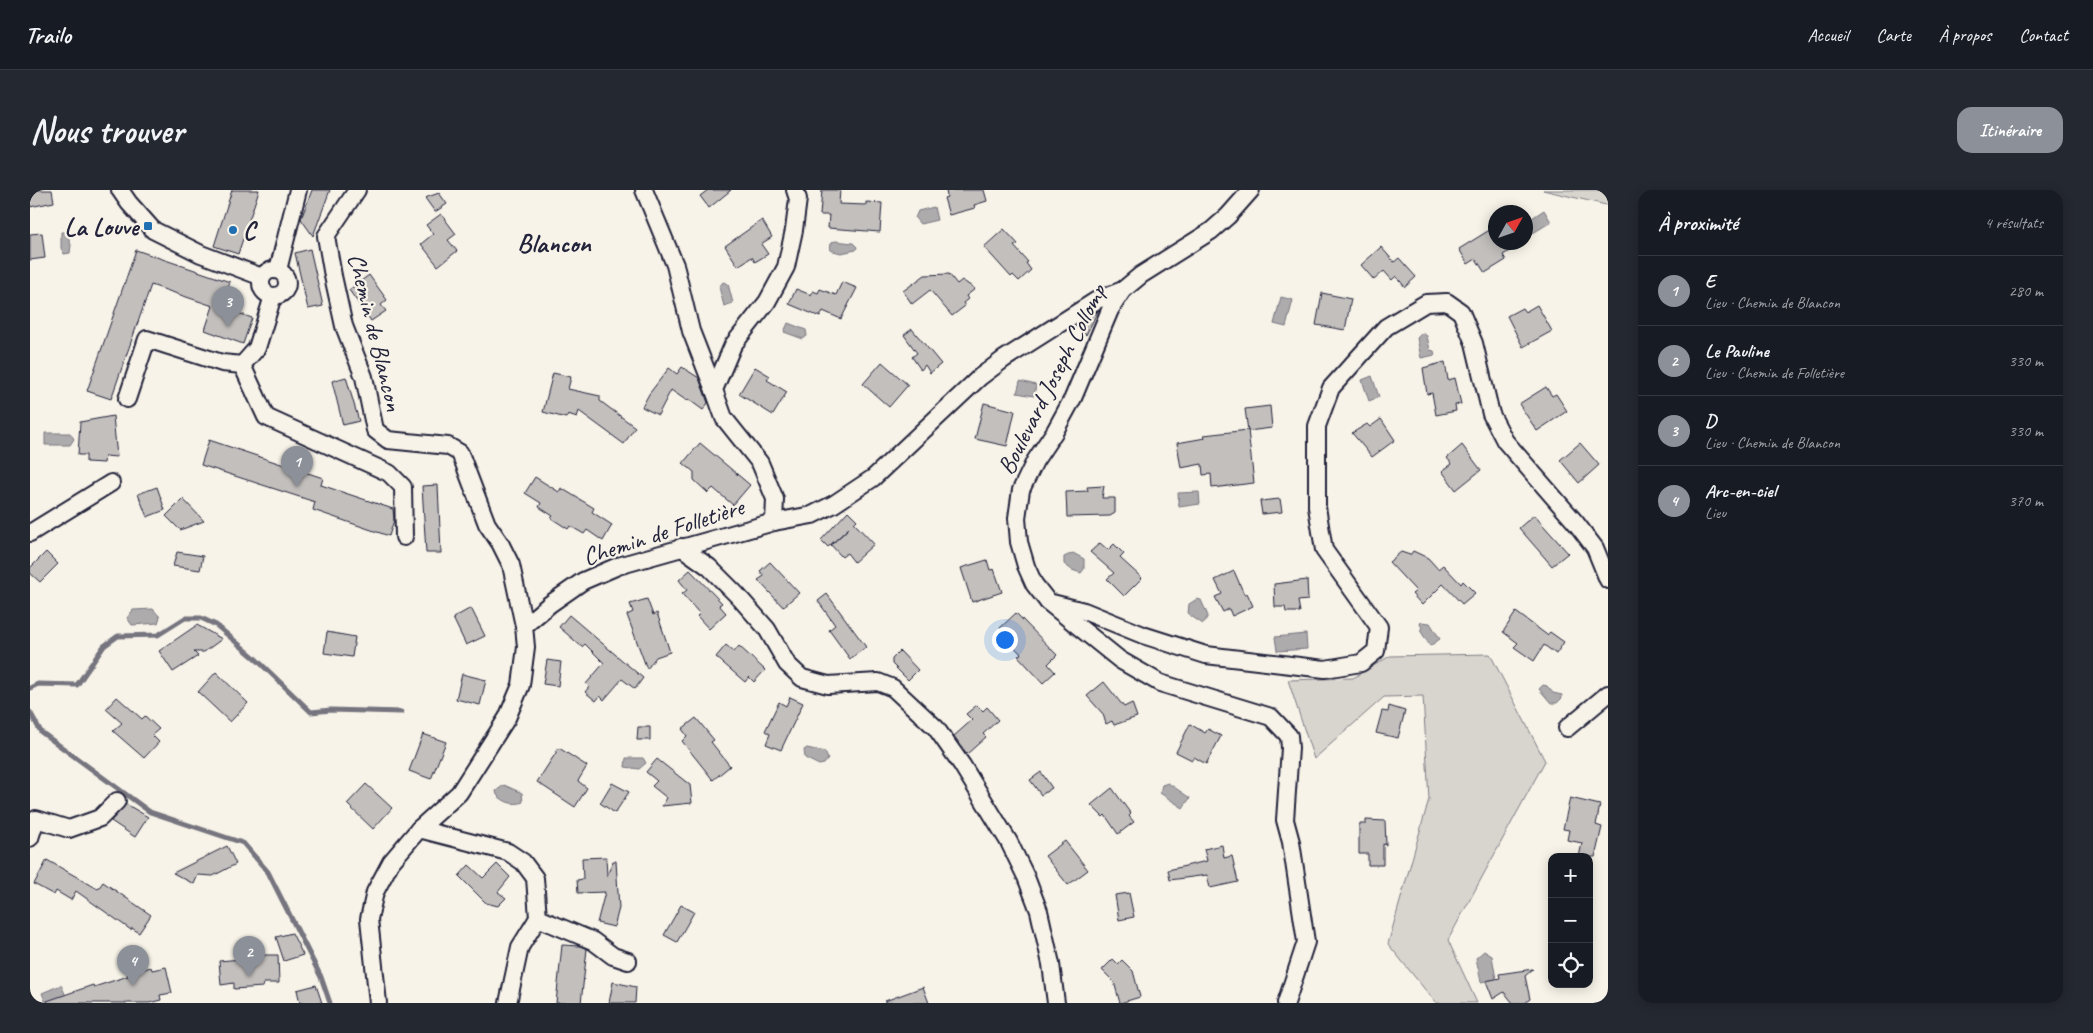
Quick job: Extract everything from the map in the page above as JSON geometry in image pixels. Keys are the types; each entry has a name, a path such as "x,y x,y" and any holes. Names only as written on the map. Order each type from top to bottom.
{"street":[{"path":"120,190 153,230 202,254 262,277"},
{"path":"278,270 298,190"},
{"name":"Chemin de Blancon","path":"356,190 326,236 332,276 344,326 364,377 375,430 388,440 448,446 460,453 487,524 500,543 511,565 524,626"},
{"path":"644,190 674,265 691,331 724,418 760,463 774,500 774,522"},
{"path":"714,390 733,345 766,302 786,267 798,199 795,190"},
{"name":"Boulevard Joseph Collomp","path":"1251,190 1228,216 1211,231 1142,274 1123,290 1110,310 1073,398 1055,432 1035,461 1021,490 1017,518 1019,542 1034,584 1048,602 1120,660 1160,683 1271,717 1289,736 1290,748 1285,820 1291,842 1306,942 1286,1003"},
{"path":"278,270 286,276 288,284 284,292 273,296 263,290 261,282 262,277 268,271 278,270"},
{"name":"Chemin de Folletière","path":"524,626 550,604 584,581 618,566 774,522 812,515 834,504 873,478 980,377 1004,359 1097,300 1123,290"},
{"path":"242,365 256,348 273,296"},
{"path":"1048,602 1084,611 1143,635 1206,655 1325,669 1361,663 1376,651 1379,627 1324,550 1317,507 1317,426 1331,388 1386,327 1426,303 1447,302 1461,312 1474,343 1491,414 1505,441 1576,523 1595,548 1608,580"},
{"path":"127,399 147,339 222,363 242,365"},
{"path":"242,365 266,417 389,473 403,487 404,537"},
{"path":"30,532 111,483"},
{"path":"681,548 709,567 737,595 767,629 787,664 802,678 828,685 878,682 894,688 936,728 962,765 1009,842 1026,877 1039,911 1051,964 1056,1003"},
{"path":"378,1003 369,920 376,892 391,862 419,829 459,793 484,757 507,718 521,685 526,647 524,626"},
{"path":"1566,728 1608,694"},
{"path":"30,838 36,819 70,829 100,818 117,801"},
{"path":"419,829 508,852 523,862 535,878 538,918 520,947 508,1003"},
{"path":"538,918 593,941 613,956 628,961"}],"shaded area":[{"path":"1543,190 1608,190 1608,207 1606,205"},
{"path":"934,207 937,220 920,224 915,218 918,211"},
{"path":"1544,210 1551,222 1533,233 1533,217"},
{"path":"61,232 67,232 71,245 70,253 64,254 61,248"},
{"path":"835,241 853,243 857,247 856,250 841,253 830,250 831,243"},
{"path":"723,282 728,284 733,303 724,306 719,287"},
{"path":"1281,297 1293,300 1286,327 1274,324"},
{"path":"788,323 806,330 807,336 803,339 784,332"},
{"path":"1422,333 1427,336 1430,350 1434,351 1435,355 1421,358 1417,338"},
{"path":"1372,376 1379,397 1369,401 1362,380"},
{"path":"1020,381 1036,385 1034,396 1017,393"},
{"path":"45,433 70,433 74,439 70,445 45,445"},
{"path":"1199,492 1200,504 1179,507 1178,493"},
{"path":"1073,553 1084,559 1084,569 1081,573 1072,570 1064,564 1064,557"},
{"path":"1197,599 1201,600 1208,616 1203,624 1188,614 1189,604"},
{"path":"153,609 160,617 158,623 132,625 127,618 133,610"},
{"path":"1421,622 1430,623 1440,639 1430,646 1420,630 1422,628"},
{"path":"1306,634 1307,649 1277,651 1275,637"},
{"path":"1490,654 1545,761 1448,940 1477,1003 1436,1003 1388,944 1429,799 1423,696 1384,697 1314,759 1288,680 1353,678 1390,656"},
{"path":"1543,685 1547,686 1553,693 1562,695 1562,698 1557,703 1551,703 1539,689"},
{"path":"807,748 825,752 828,759 824,764 819,765 805,758 804,750"},
{"path":"626,758 643,758 646,763 639,769 625,767"},
{"path":"1168,783 1190,798 1183,808 1160,793 1162,785"},
{"path":"504,785 522,793 523,802 512,803 497,795 496,791"},
{"path":"1484,951 1492,956 1496,979 1481,982 1476,958"},
{"path":"61,985 67,998 58,1003 46,1003 42,993"}],"building":[{"path":"30,190 52,190 54,202 30,207"},
{"name":"C","path":"232,190 259,190 238,254 214,246"},
{"path":"312,190 330,190 313,236 301,219"},
{"path":"708,190 731,190 709,208 700,196"},
{"path":"822,190 840,190 839,204 866,205 866,202 882,203 880,232 828,228 829,215 820,215"},
{"path":"946,190 984,190 987,201 974,205 975,208 949,215 944,198 947,197"},
{"path":"439,193 447,204 435,212 425,198"},
{"path":"441,214 456,234 448,240 457,251 438,266 421,244 433,234 426,225"},
{"path":"762,220 772,237 761,244 768,254 755,262 752,257 738,266 725,246"},
{"path":"1004,229 1018,244 1014,246 1028,262 1026,263 1031,270 1019,281 1013,275 1011,277 984,247"},
{"path":"1488,231 1488,250 1511,250 1503,255 1506,260 1485,273 1476,259 1468,264 1459,249"},
{"path":"42,233 45,258 30,260 30,234"},
{"path":"1381,247 1394,262 1399,258 1416,277 1405,287 1396,276 1392,280 1384,271 1374,280 1361,265"},
{"path":"310,249 323,306 308,309 295,253"},
{"path":"136,250 230,282 222,307 252,318 243,344 205,330 213,306 151,285 111,399 87,391"},
{"path":"949,274 957,284 962,280 975,289 966,296 968,299 963,303 965,306 952,316 930,290 912,304 903,291 925,275"},
{"path":"369,275 387,300 381,305 386,311 371,321 349,290"},
{"path":"842,282 857,288 841,319 823,311 820,317 789,304 796,289 811,295 813,291 818,293 820,289 836,295"},
{"path":"1322,293 1351,299 1345,330 1316,325"},
{"path":"1537,305 1552,331 1523,347 1507,316 1522,308 1525,312"},
{"path":"1098,311 1086,335 1075,326"},
{"path":"912,329 941,364 930,373 925,365 921,370 912,357 917,353 904,335"},
{"path":"882,362 908,385 889,407 863,384"},
{"path":"1445,362 1448,380 1455,378 1461,404 1455,405 1456,411 1436,415 1432,393 1427,394 1423,368"},
{"path":"682,367 699,378 708,403 703,410 671,390 658,415 642,407 649,394 669,368 677,374"},
{"path":"755,367 770,376 767,380 787,392 773,415 739,394"},
{"path":"553,373 571,377 568,389 600,396 600,401 635,427 624,444 579,411 577,417 568,414 566,418 543,412"},
{"path":"346,377 359,421 343,425 332,381"},
{"path":"1546,387 1552,396 1556,394 1567,411 1537,431 1519,404"},
{"path":"984,403 1015,411 1007,446 975,439"},
{"path":"1270,406 1272,428 1248,431 1245,409"},
{"path":"113,416 117,457 105,456 104,463 86,462 86,455 78,455 80,422"},
{"path":"1381,419 1395,440 1372,457 1352,433 1367,424 1370,427"},
{"path":"1248,430 1254,483 1212,488 1211,474 1203,475 1202,464 1181,468 1177,443 1205,438 1204,435"},
{"path":"209,440 323,478 321,485 393,509 394,520 389,536 313,510 315,502 201,465"},
{"path":"700,443 750,485 733,505 713,488 708,493 694,480 694,472 683,463"},
{"path":"1580,443 1599,465 1579,483 1560,460"},
{"path":"1462,445 1481,470 1456,490 1442,471 1452,464 1447,458"},
{"path":"535,477 559,492 561,488 594,508 592,512 612,525 603,541 587,530 584,534 570,526 568,529 551,518 553,516 539,507 541,503 525,493"},
{"path":"438,485 441,553 426,553 422,486"},
{"path":"1104,486 1102,498 1115,498 1115,513 1110,516 1067,517 1066,492 1088,491 1087,487"},
{"path":"157,487 165,510 147,517 138,494"},
{"path":"183,499 204,521 180,530 166,516"},
{"path":"1280,499 1282,512 1262,514 1260,501"},
{"path":"848,511 857,520 854,523 874,544 854,562 847,553 842,557 831,545 849,528 828,547 821,540"},
{"path":"1534,515 1568,553 1552,566 1519,528"},
{"path":"1100,543 1108,550 1114,544 1124,554 1120,558 1142,578 1124,596 1107,579 1114,573 1090,552"},
{"path":"1413,551 1428,558 1438,569 1443,565 1461,584 1463,581 1475,593 1462,604 1443,584 1422,605 1412,594 1416,591 1389,562 1401,552 1410,555"},
{"path":"46,552 58,564 40,582 30,573 30,568"},
{"path":"177,552 203,556 200,570 173,566"},
{"path":"987,560 990,570 994,569 1002,592 972,602 961,568"},
{"path":"770,562 799,593 783,607 758,580 764,576 760,571"},
{"path":"690,570 722,603 719,605 726,613 709,629 697,616 700,614 682,594 687,590 679,580"},
{"path":"1234,571 1244,594 1247,593 1253,606 1232,616 1229,609 1223,612 1215,597 1222,594 1215,580"},
{"path":"1307,580 1308,600 1298,601 1300,612 1286,612 1285,607 1275,607 1274,584"},
{"path":"827,594 866,647 850,659 829,630 835,625 818,601"},
{"path":"647,599 653,615 657,613 670,652 656,657 647,669 627,615 633,612 630,604"},
{"path":"471,608 485,636 466,645 453,618"},
{"path":"1516,612 1547,635 1550,632 1564,642 1556,654 1544,645 1534,661 1514,647 1518,643 1503,632"},
{"path":"1016,613 1057,655 1048,664 1055,672 1043,683 1018,656 1021,654 1000,628"},
{"path":"569,615 643,678 635,689 622,679 604,700 600,696 596,701 585,692 589,687 586,684 604,663 585,644 582,647 559,627"},
{"path":"197,625 222,639 204,652 194,652 198,656 173,672 159,651"},
{"path":"327,632 355,637 352,657 324,653"},
{"path":"726,645 734,652 739,646 765,670 754,682 749,677 745,682 716,657"},
{"path":"900,651 918,670 908,680 892,664 892,659"},
{"path":"547,660 561,662 558,686 543,684"},
{"path":"216,672 248,703 230,722 198,692"},
{"path":"462,674 486,680 480,705 456,699"},
{"path":"1104,682 1124,707 1132,703 1137,717 1114,725 1112,721 1106,724 1103,714 1087,696"},
{"path":"117,697 142,719 145,716 159,729 152,735 159,742 144,758 113,731 122,723 106,709"},
{"path":"790,697 803,703 781,750 766,744 770,734 765,731 779,702 786,706"},
{"path":"977,705 983,711 987,707 998,720 983,734 986,737 967,754 954,736 972,720 966,714"},
{"path":"1389,706 1405,711 1398,738 1376,733 1382,711 1388,712"},
{"path":"696,718 714,740 711,742 730,766 713,780 682,741 687,736 682,729"},
{"path":"1190,724 1205,733 1208,729 1221,736 1206,764 1194,757 1192,760 1176,752"},
{"path":"638,727 650,727 650,740 637,740"},
{"path":"423,734 446,742 431,779 409,771"},
{"path":"559,748 587,766 578,781 587,788 575,807 537,782"},
{"path":"657,759 690,785 692,803 662,806 667,798 652,786 657,781 646,772"},
{"path":"1041,772 1052,788 1041,795 1030,780"},
{"path":"612,783 629,792 615,813 600,803"},
{"path":"366,784 392,808 373,829 347,804"},
{"path":"1112,788 1131,814 1129,816 1134,822 1118,834 1105,815 1103,817 1091,805"},
{"path":"1570,798 1600,805 1596,825 1602,827 1595,857 1593,857 1593,853 1580,853 1582,843 1567,840 1569,830 1563,829"},
{"path":"126,804 148,817 135,837 111,821"},
{"path":"1366,820 1385,821 1386,845 1383,844 1383,865 1368,865 1368,854 1359,854 1359,824 1366,824"},
{"path":"1065,841 1088,870 1068,885 1045,856"},
{"path":"1222,845 1224,858 1232,856 1238,882 1210,888 1207,875 1170,880 1168,870 1207,861 1204,849"},
{"path":"227,846 236,864 213,876 198,875 194,884 173,873"},
{"path":"606,857 607,876 613,861 616,861 619,908 614,927 597,923 605,892 578,893 577,880 583,879 582,858"},
{"path":"47,860 98,889 103,882 151,915 139,933 132,928 131,930 76,891 71,900 56,891 54,895 34,884"},
{"path":"497,864 510,877 498,892 506,898 498,906 486,903 459,876 469,865 483,878"},
{"path":"1129,893 1134,917 1119,920 1115,895"},
{"path":"681,905 694,912 677,942 664,935"},
{"path":"292,933 303,955 284,961 276,937"},
{"path":"562,945 580,946 587,949 581,1003 556,1003"},
{"path":"241,955 278,955 279,983 264,983 263,987 234,989 234,983 221,985 219,961 241,959"},
{"path":"1113,959 1118,964 1122,960 1133,971 1140,997 1120,1003 1114,982 1102,970"},
{"path":"151,967 152,970 166,967 172,993 160,995 161,1000 149,1003 47,1003 47,1001 93,985 94,987"},
{"path":"1533,969 1525,976 1530,999 1525,1003 1513,1003 1504,992 1493,999 1486,981 1500,978 1499,974"},
{"path":"613,982 636,987 635,1003 609,1003"},
{"path":"316,985 322,1003 300,1003 297,990"},
{"path":"923,987 929,1003 885,1003 885,1001"}],"waterway":[{"path":"30,688 38,684 77,685 104,646 118,636 158,635 185,618 201,618 216,625 256,659 311,712 331,710 401,712"},
{"path":"30,712 41,732 150,812 243,843 268,872 321,977 330,1003"}],"place":[{"name":"La Louve","path":"148,226"},
{"name":"C","path":"233,230"},
{"name":"D","path":"228,327"},
{"name":"E","path":"297,487"},
{"name":"Le Pauline","path":"249,977"},
{"name":"Arc-en-ciel","path":"133,986"}],"district":[{"name":"Blancon","path":"554,243"}]}
